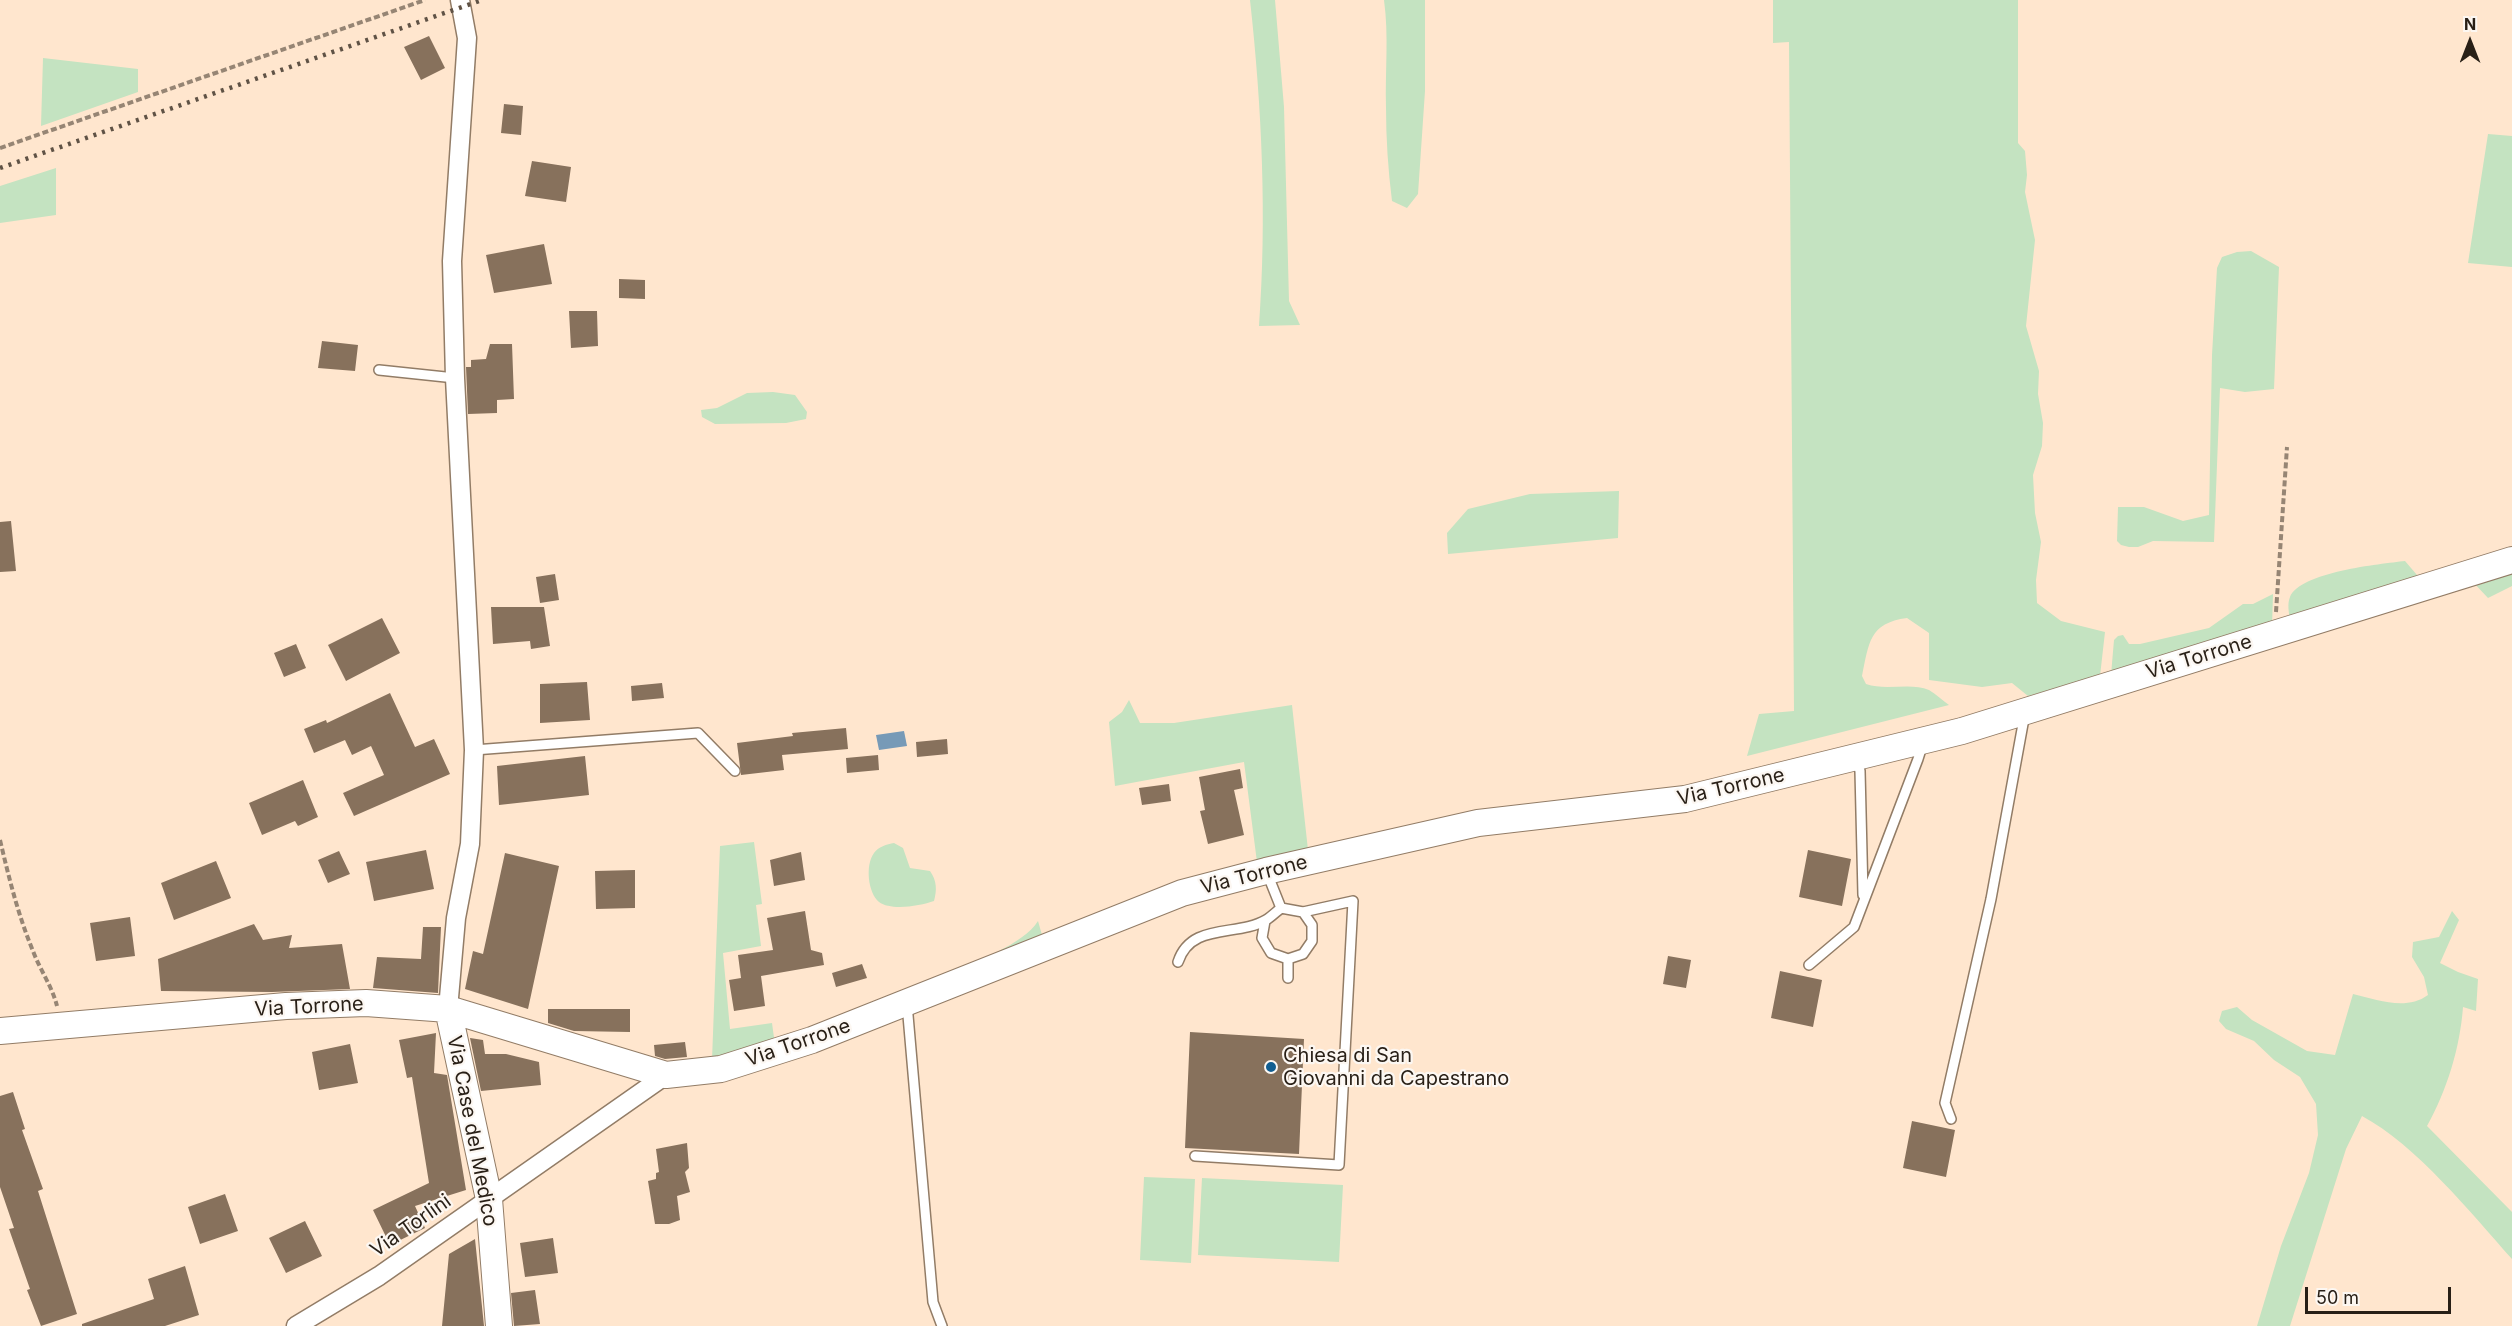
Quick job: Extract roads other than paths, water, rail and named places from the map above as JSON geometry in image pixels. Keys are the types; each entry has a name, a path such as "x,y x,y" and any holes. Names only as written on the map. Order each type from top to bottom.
{"main road":[{"name":"Via Torrone","path":"0,1031 286,1006 366,1003 448,1009 666,1075 721,1070 812,1040 1172,897 1266,870 1478,823 1685,799 1855,757 2026,711 2512,560"},
{"name":"Via Case del Medico","path":"448,1009 489,1199 499,1326"}],"street":[{"path":"448,1009 456,918 470,844 474,750 454,378 452,261 467,38 460,0"},
{"name":"Via Torlini","path":"296,1326 379,1275 666,1075"}],"lane":[{"path":"379,370 454,378"},
{"path":"1951,1119 1945,1103 1991,899 2026,711"},
{"path":"474,750 698,733 735,771"},
{"path":"1809,964 1854,927 1918,759 1923,740"},
{"path":"1855,757 1860,771 1863,902"},
{"path":"1266,870 1281,908"},
{"path":"1178,962 1181,952 1194,938 1265,921 1281,908 1303,912 1353,901 1339,1165 1195,1156"},
{"path":"1265,921 1262,938 1271,953 1288,959 1303,954 1312,941 1312,925 1303,912"},
{"path":"1288,959 1288,978"},
{"path":"907,1002 933,1302 942,1326"}],"water":[{"path":"904,731 907,746 879,750 876,735"}],"railway":[{"path":"0,168 482,0"}],"place":[{"name":"Chiesa di San Giovanni da Capestrano","path":"1271,1067"}]}
